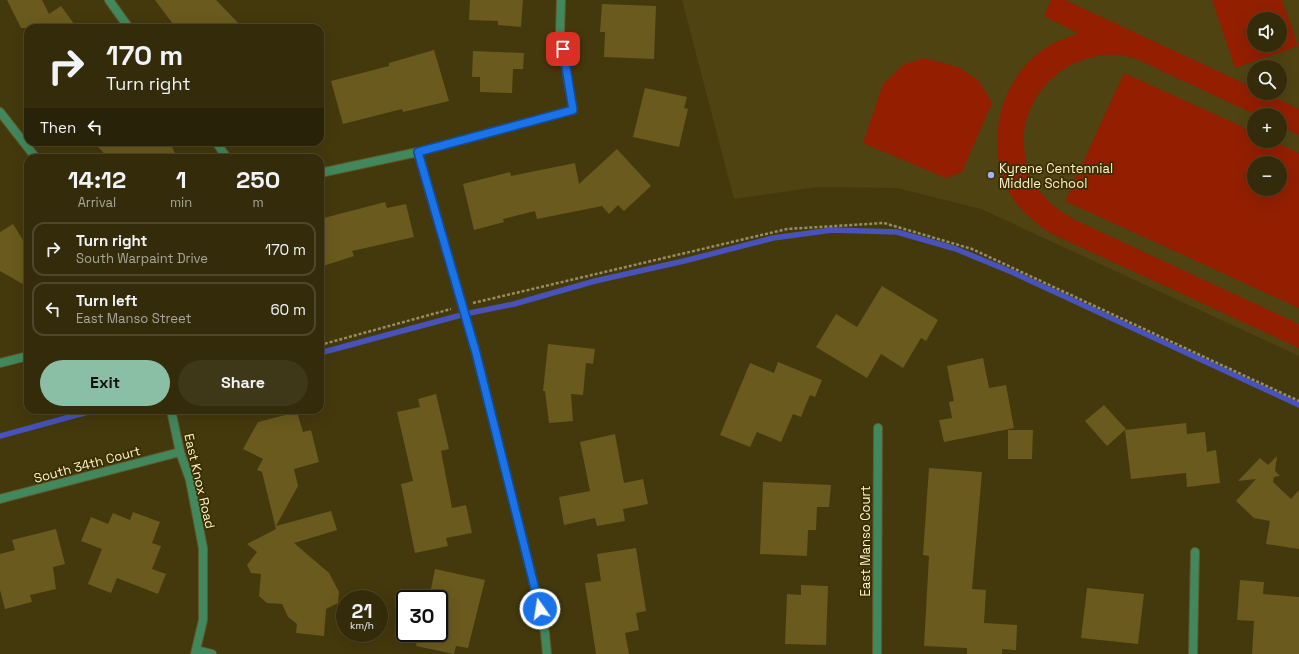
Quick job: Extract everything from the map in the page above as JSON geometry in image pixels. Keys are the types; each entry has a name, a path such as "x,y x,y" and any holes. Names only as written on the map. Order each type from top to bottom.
{"street":[{"path":"109,0 126,24"},
{"path":"324,172 418,152 573,110 560,34 562,0"},
{"path":"0,112 24,143"},
{"path":"27,146 33,154"},
{"path":"418,152 462,306 537,597 545,633 547,654"},
{"path":"0,363 24,357"},
{"name":"East Knox Road","path":"172,414 180,452 190,480 203,548 202,620 196,652"},
{"name":"East Manso Court","path":"877,654 878,428"},
{"name":"South 34th Court","path":"0,499 180,452"},
{"path":"1193,654 1195,552"},
{"path":"196,652 212,654"}],"path":[{"path":"324,343 462,306 787,229 884,223 972,249 1299,401"}],"shaded area":[{"name":"Kyrene Centennial Middle School","path":"682,0 1299,0 1299,356 981,209 897,188 817,187 734,199"},
{"path":"1051,0 1065,0 1247,85 1247,100 1280,100 1299,109 1299,135 1287,129 1287,108 1247,108 1247,111 1131,57 1118,55 1099,56 1081,61 1065,69 1050,80 1039,94 1030,110 1025,128 1024,147 1030,176 1049,202 1061,212 1075,220 1299,324 1299,348 1050,233 1029,217 1011,197 1004,181 998,158 997,135 1001,112 1009,90 1021,71 1037,54 1056,42 1079,34 1044,16"},
{"path":"1212,0 1282,0 1286,12 1247,12 1247,52 1281,52 1258,60 1247,60 1247,64 1235,68"},
{"path":"1287,14 1298,46 1287,50"},
{"path":"924,58 958,67 979,81 992,103 962,172 946,178 863,143 883,84 903,65"},
{"path":"1124,73 1247,129 1247,148 1287,147 1299,153 1299,308 1065,201"}],"building":[{"path":"7,0 42,0 49,14 61,6 74,24 24,24 24,28 21,28"},
{"path":"155,0 216,0 239,24 173,24"},
{"path":"470,0 523,0 521,27 498,25 498,21 469,20"},
{"path":"602,4 656,6 654,59 604,57 605,32 600,32"},
{"path":"434,50 449,101 403,112 402,109 343,124 331,81 389,66 389,63"},
{"path":"473,51 524,53 523,69 513,69 512,93 480,92 480,77 472,77"},
{"path":"645,88 687,97 684,108 688,109 679,147 633,137"},
{"path":"98,146 171,146 176,154 104,154"},
{"path":"617,149 651,186 624,211 618,205 609,214 602,206 537,219 535,211 503,219 504,222 474,230 463,184 510,172 511,176 575,163 579,184"},
{"path":"385,202 387,208 406,204 414,237 352,251 354,256 324,266 324,218"},
{"path":"13,224 24,242 24,285 0,271 0,232"},
{"path":"882,286 938,320 926,341 921,338 903,368 881,354 867,378 816,347 836,314 857,327"},
{"path":"548,344 595,349 593,364 586,363 583,395 571,394 573,421 549,423 545,391 543,391"},
{"path":"983,358 989,388 1006,385 1014,428 944,442 939,420 952,418 949,402 954,401 947,366"},
{"path":"778,362 822,380 815,397 810,395 801,417 793,414 781,442 757,432 750,447 720,435 750,363 774,373"},
{"path":"436,394 449,449 441,451 452,508 466,505 472,533 446,538 448,546 415,553 401,484 413,481 397,412 420,407 418,399"},
{"path":"1104,405 1126,429 1107,446 1085,421"},
{"path":"289,414 298,414 303,432 311,430 319,462 294,469 298,486 276,526 331,511 337,530 294,543 329,573 338,590 336,590 336,604 326,609 324,636 296,633 297,624 288,617 282,604 267,603 259,596 261,574 251,573 247,565 257,552 247,544 276,529 262,472 257,470 263,459 243,449 258,422"},
{"path":"1186,423 1187,434 1205,432 1207,452 1216,450 1220,483 1187,487 1186,473 1131,479 1125,430"},
{"path":"1008,430 1033,430 1032,459 1008,459"},
{"path":"615,434 624,483 643,479 648,504 623,509 625,521 597,526 595,518 564,525 559,497 590,491 580,442"},
{"path":"1277,456 1275,471 1280,476 1274,477 1273,482 1291,499 1299,490 1299,549 1266,544 1270,521 1254,518 1236,501 1256,479 1238,481 1260,458 1268,465"},
{"path":"929,468 982,472 972,589 986,590 984,623 1017,625 1016,650 1002,649 1002,654 967,654 967,648 924,646 929,556 923,555"},
{"path":"763,482 831,485 829,507 817,507 816,530 808,530 807,556 760,554"},
{"path":"133,512 160,522 152,543 161,546 152,569 166,574 158,594 117,578 111,593 88,584 102,549 81,541 91,517 108,524 113,513 130,520"},
{"path":"56,529 65,564 53,567 56,589 30,595 32,602 5,609 0,590 0,554 15,550 12,540"},
{"path":"636,548 646,611 636,613 639,630 625,633 629,654 596,654 585,583 601,581 597,554"},
{"path":"435,569 485,580 468,648 456,646 454,654 416,646 417,642 448,642 448,590 431,590"},
{"path":"1240,580 1264,582 1263,594 1299,597 1299,654 1252,654 1254,621 1237,620"},
{"path":"801,585 828,586 826,645 785,644 787,594 801,595"},
{"path":"1087,588 1144,594 1138,644 1081,638"}],"waterway":[{"path":"324,352 465,314 514,304 595,281 684,261 773,238 832,230 897,232 956,249 1014,273 1299,405"},
{"path":"0,436 80,414"}],"place":[{"name":"Kyrene Centennial Middle School","path":"991,175"}],"route":[{"path":"540,609 476,353 418,152 573,110 563,49"}]}
